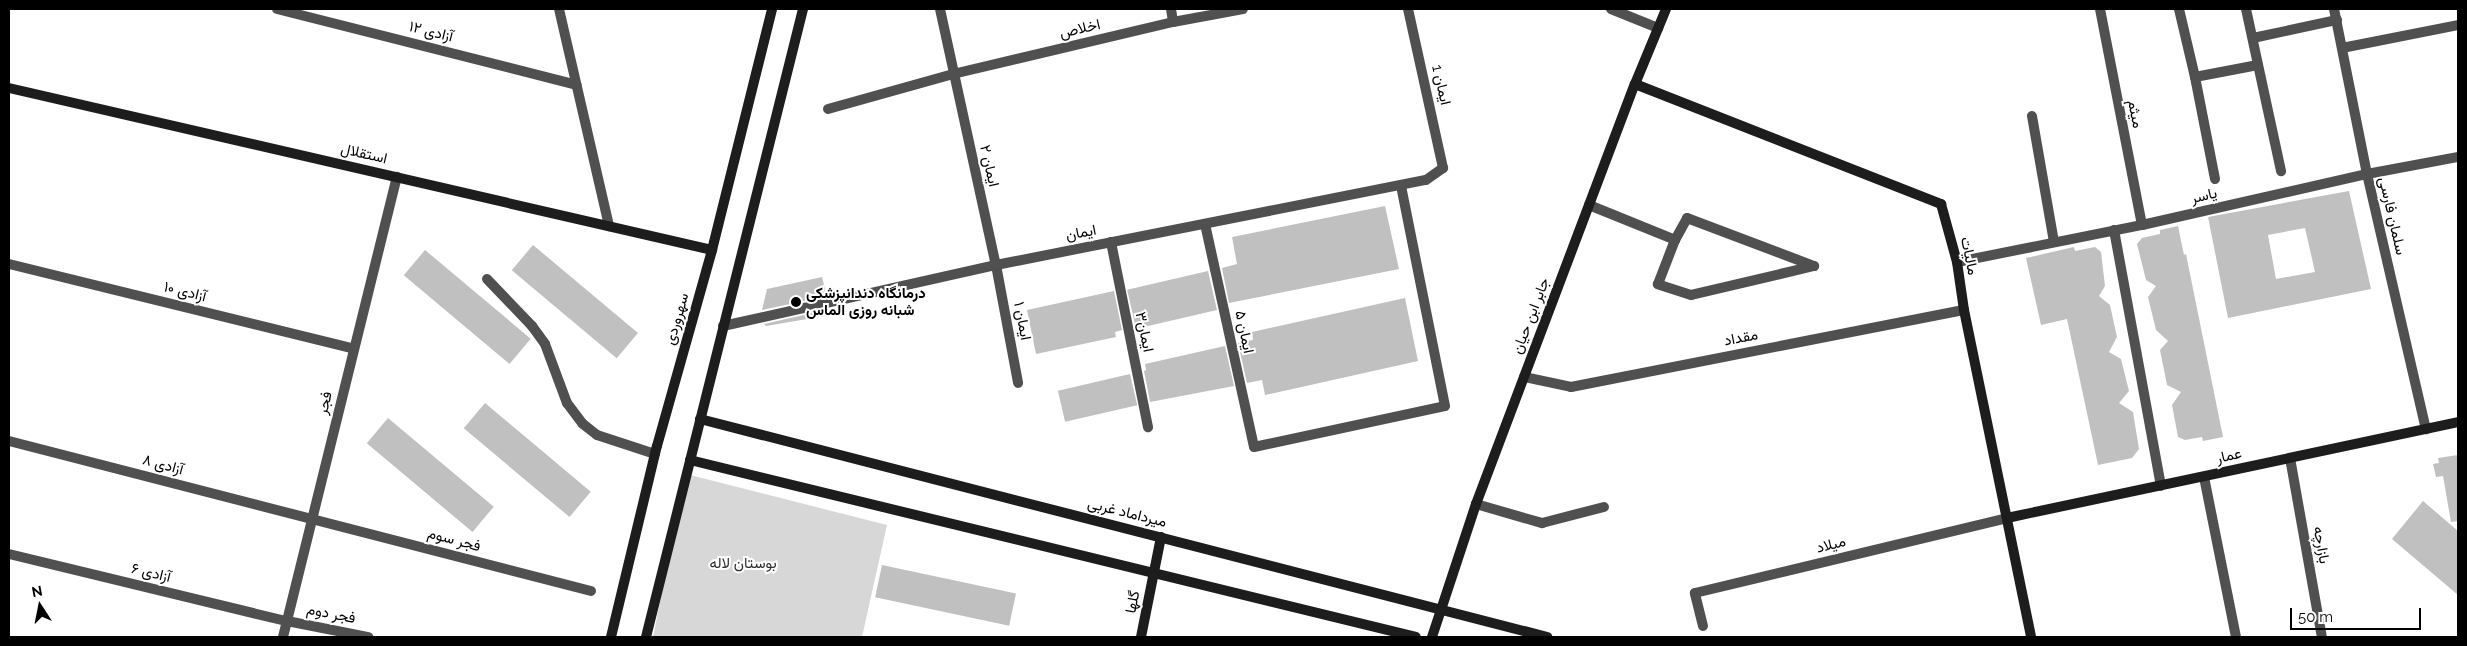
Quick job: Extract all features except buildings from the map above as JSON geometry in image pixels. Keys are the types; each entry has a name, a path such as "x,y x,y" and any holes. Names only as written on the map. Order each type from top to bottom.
{"street":[{"name":"آزادی ۱۲","path":"277,9 577,85"},
{"path":"559,9 609,226"},
{"name":"سهروردی","path":"611,637 655,454 712,250 772,9"},
{"path":"646,637 802,9"},
{"name":"ایمان ۲","path":"940,9 996,265"},
{"path":"1171,9 1173,22"},
{"name":"اخلاص","path":"828,109 953,74 1173,22 1243,9"},
{"name":"ایمان 1","path":"1408,9 1443,168"},
{"path":"1611,9 1658,28"},
{"name":"جابر ابن حیان","path":"1432,637 1476,504 1635,84 1666,9"},
{"name":"میثم","path":"2100,9 2142,226"},
{"path":"2179,9 2195,77 2215,179"},
{"path":"2246,9 2281,171"},
{"name":"سلمان فارسی","path":"2334,9 2367,174 2426,429"},
{"path":"2253,38 2337,20"},
{"path":"2342,48 2458,25"},
{"path":"2195,77 2258,65"},
{"name":"مالیات","path":"1635,84 1942,204 1957,262 1964,310 2031,637"},
{"name":"استقلال","path":"9,88 712,250"},
{"path":"2032,116 2054,242"},
{"name":"یاسر","path":"1957,262 2142,226 2367,174 2458,157"},
{"name":"ایمان","path":"723,326 996,265 1426,180 1443,168"},
{"name":"فجر","path":"283,637 310,519 396,177"},
{"name":"ایمان ۵","path":"1205,224 1254,447 1445,406 1401,185"},
{"path":"1589,205 1675,240"},
{"path":"1688,218 1814,266 1691,295 1658,284 1675,240 1688,218"},
{"path":"2114,230 2161,486"},
{"name":"ایمان۳","path":"1111,242 1148,427"},
{"name":"آزادی ۱۰","path":"9,264 354,349"},
{"name":"ایمان ۱","path":"996,265 1018,382"},
{"path":"487,279 532,326 545,344 567,403 583,424 597,435 655,454"},
{"name":"مقداد","path":"1524,376 1571,387 1964,310"},
{"name":"میرداماد غربی","path":"700,418 1547,637"},
{"name":"عمار","path":"2007,518 2458,422"},
{"name":"آزادی ۸","path":"9,440 310,519"},
{"name":"بازارچه","path":"2290,458 2322,637"},
{"path":"690,460 1416,637"},
{"path":"2204,477 2236,637"},
{"path":"1476,504 1542,523 1604,507"},
{"name":"میلاد","path":"1703,626 1695,593 2007,518"},
{"name":"فجر سوم","path":"310,519 591,591"},
{"name":"گلها","path":"1141,637 1161,537"},
{"name":"آزادی ۶","path":"9,554 287,621"},
{"name":"فجر دوم","path":"287,621 368,637"}],"green space":[{"name":"بوستان لاله","path":"686,474 887,525 862,637 653,637"}],"place":[{"name":"درمانگاه دندان‍‍پزشکی شبانه روزی الماس","path":"796,302"}]}
